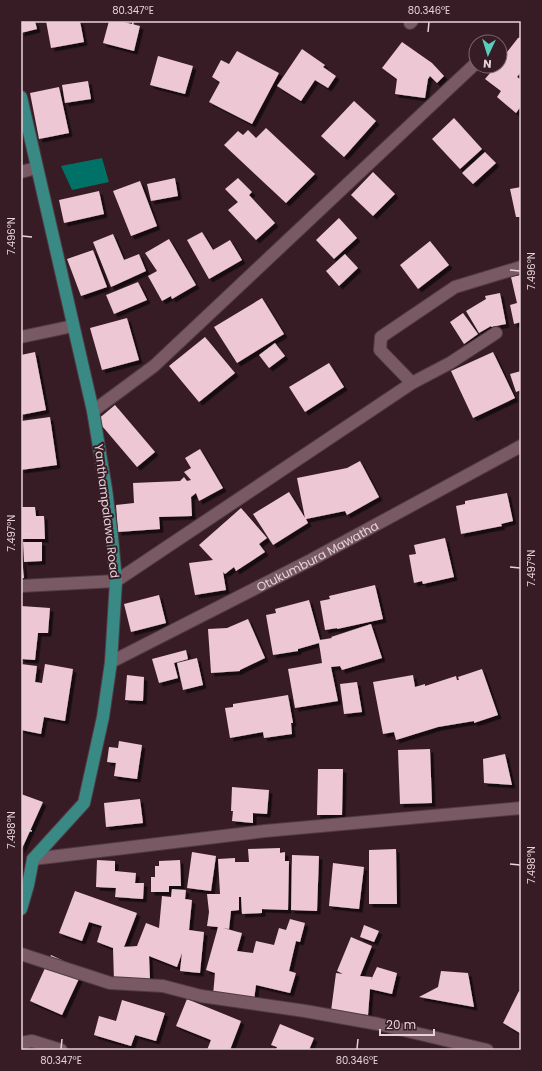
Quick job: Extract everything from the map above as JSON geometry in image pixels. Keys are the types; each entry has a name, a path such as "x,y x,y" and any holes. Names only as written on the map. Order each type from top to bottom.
{"main road":[{"name":"Yanthampalawa Road","path":"21,97 36,168 93,411 106,489 116,581 112,662 103,717 84,803 33,859"},
{"path":"21,909 28,886 33,859"}],"street":[{"path":"93,411 154,366 468,71"},
{"path":"21,172 36,168"},
{"path":"412,383 380,350 382,337 455,287 521,267"},
{"path":"21,337 73,326"},
{"path":"21,586 116,581 412,383 450,363 496,333"},
{"name":"Otukumbura Mawatha","path":"112,662 311,560 521,446"},
{"path":"33,859 265,831 521,808"},
{"path":"21,954 110,983 163,986 201,996 305,1011 378,1024 487,1050"},
{"path":"21,1043 32,1041 61,1050"}],"shaded area":[{"path":"102,158 109,182 72,190 61,166"}],"building":[{"path":"21,21 35,21 37,29 21,33"},
{"path":"46,21 80,21 84,42 51,48"},
{"path":"109,21 120,21 140,26 134,51 103,43"},
{"path":"521,37 521,72 517,77 521,80 521,106 516,113 497,97 501,91 485,79 489,74 508,74 508,51 518,38"},
{"path":"402,42 432,63 444,76 437,83 430,76 428,79 425,98 395,94 397,79 382,68"},
{"path":"302,49 325,65 323,67 336,76 328,88 315,80 301,101 277,86"},
{"path":"237,51 279,73 252,124 209,102 220,82 212,77 221,60 229,64"},
{"path":"158,56 193,66 185,94 150,85"},
{"path":"88,81 91,99 65,103 62,85"},
{"path":"59,87 69,133 39,139 30,93"},
{"path":"354,101 376,121 344,157 321,136"},
{"path":"454,118 482,149 460,169 432,139"},
{"path":"266,128 315,174 286,203 224,145 238,131 243,135 248,130 256,138"},
{"path":"485,152 496,163 473,184 462,173"},
{"path":"373,172 395,194 373,216 351,195"},
{"path":"175,178 178,196 151,201 147,184"},
{"path":"238,178 252,192 249,195 275,223 256,240 228,210 238,202 225,189"},
{"path":"140,181 157,226 131,236 113,191"},
{"path":"521,187 521,217 516,217 510,189"},
{"path":"99,191 104,214 64,223 59,200"},
{"path":"339,218 357,238 334,259 316,240"},
{"path":"202,232 213,250 230,240 242,260 209,279 187,240"},
{"path":"113,234 124,260 139,254 146,271 111,287 93,242"},
{"path":"169,239 196,285 172,299 171,296 162,301 148,276 157,271 145,253"},
{"path":"430,241 449,265 418,289 400,265"},
{"path":"93,250 107,287 81,296 67,259"},
{"path":"345,254 358,268 339,286 326,271"},
{"path":"521,275 521,322 514,324 510,305 517,303 511,277"},
{"path":"138,282 147,300 114,314 106,295"},
{"path":"500,293 506,324 491,326 479,333 466,311 486,299 485,296"},
{"path":"262,298 284,334 237,363 214,327"},
{"path":"463,313 478,334 464,344 450,322"},
{"path":"127,318 139,360 102,370 90,328"},
{"path":"205,337 235,373 199,402 169,366"},
{"path":"275,343 285,356 269,368 259,355"},
{"path":"35,352 46,410 21,415 21,355"},
{"path":"493,352 515,398 473,418 451,371"},
{"path":"329,363 344,387 305,412 289,387"},
{"path":"521,371 521,390 516,392 510,374"},
{"path":"115,405 155,452 137,467 97,420"},
{"path":"50,417 57,465 21,470 21,421"},
{"path":"200,449 223,488 199,501 196,493 191,497 192,516 159,517 160,529 118,532 116,505 134,503 133,483 180,481 184,477 187,481 191,480 184,472 191,468 185,458"},
{"path":"360,461 379,497 347,515 345,511 306,519 308,523 273,545 253,514 289,492 305,518 297,478 347,468"},
{"path":"507,493 513,521 501,524 502,526 461,534 456,506 465,504 465,501"},
{"path":"21,507 35,507 36,516 44,516 45,539 21,539"},
{"path":"241,508 267,538 259,544 265,552 236,571 234,567 225,574 223,572 226,590 195,595 189,563 213,560 199,545"},
{"path":"445,538 454,577 423,584 422,581 414,583 409,555 416,554 414,545"},
{"path":"23,542 42,542 42,561 24,562"},
{"path":"22,557 24,578 21,578"},
{"path":"375,585 383,619 337,629 325,630 320,601 330,599 329,596"},
{"path":"159,595 166,623 131,632 124,604"},
{"path":"309,600 320,640 332,638 331,637 371,624 382,658 342,670 340,666 331,667 338,701 295,708 288,669 322,663 319,643 298,649 298,651 273,655 266,615 276,613 275,609"},
{"path":"21,606 50,608 48,633 38,633 35,660 21,659"},
{"path":"248,619 265,658 240,671 211,673 208,629 227,628"},
{"path":"186,650 188,659 174,663 178,678 159,683 152,659"},
{"path":"197,658 203,685 183,690 177,663"},
{"path":"21,664 37,666 35,682 42,683 45,664 73,669 65,721 44,717 41,734 21,730"},
{"path":"482,669 498,715 474,723 474,721 438,727 396,740 394,732 383,734 373,682 413,675 415,687 425,684 425,686 456,676 457,680 459,680 458,677"},
{"path":"127,675 144,677 143,701 125,700"},
{"path":"357,682 362,712 344,714 340,684"},
{"path":"288,695 293,723 291,723 292,734 264,738 263,732 230,738 225,708 233,707 233,704"},
{"path":"119,741 142,745 137,779 114,776 116,763 107,762 109,747 118,748"},
{"path":"430,749 432,803 400,804 398,750"},
{"path":"505,754 512,785 484,783 483,759"},
{"path":"318,769 343,769 342,815 317,815"},
{"path":"232,787 269,790 267,814 253,813 253,823 232,821"},
{"path":"21,794 43,802 21,851"},
{"path":"140,799 143,823 106,827 104,803"},
{"path":"280,848 280,853 285,852 285,861 289,861 288,910 262,909 262,913 242,914 241,897 239,897 239,910 231,911 229,929 223,928 242,933 237,951 253,953 256,941 274,945 279,928 286,930 290,919 305,923 300,942 296,941 289,971 296,973 290,993 256,985 254,1000 213,995 215,973 206,970 218,927 207,926 209,912 207,894 220,894 218,859 235,858 235,862 249,862 248,849"},
{"path":"396,849 397,904 369,904 369,850"},
{"path":"192,852 216,856 211,891 187,888"},
{"path":"292,855 319,856 317,911 291,910"},
{"path":"97,860 115,861 115,871 136,873 135,883 144,883 143,899 115,897 116,888 96,887"},
{"path":"180,860 181,886 169,886 169,892 151,892 151,877 155,877 155,866 159,866 159,861"},
{"path":"333,863 364,867 359,909 329,906"},
{"path":"172,889 186,890 185,899 192,900 189,930 204,932 200,973 180,971 182,953 177,967 149,956 150,980 114,981 113,948 97,942 102,926 89,922 82,941 59,933 75,891 137,913 124,947 137,946 146,923 159,928 162,896 171,897"},
{"path":"364,925 379,931 374,942 360,937"},
{"path":"351,937 372,946 360,976 372,977 371,980 377,967 397,973 392,994 370,989 368,1015 331,1011 336,973 343,974 337,971"},
{"path":"51,955 83,970 62,1015 30,1001"},
{"path":"441,971 468,973 474,1007 419,997 438,987"},
{"path":"519,991 521,992 520,1033 503,1023"},
{"path":"187,999 241,1021 230,1050 207,1050 211,1040 176,1026"},
{"path":"122,1000 165,1013 156,1041 135,1035 131,1046 94,1035 99,1016 116,1021"},
{"path":"280,1024 314,1038 309,1050 276,1050 277,1047 271,1045"}]}
